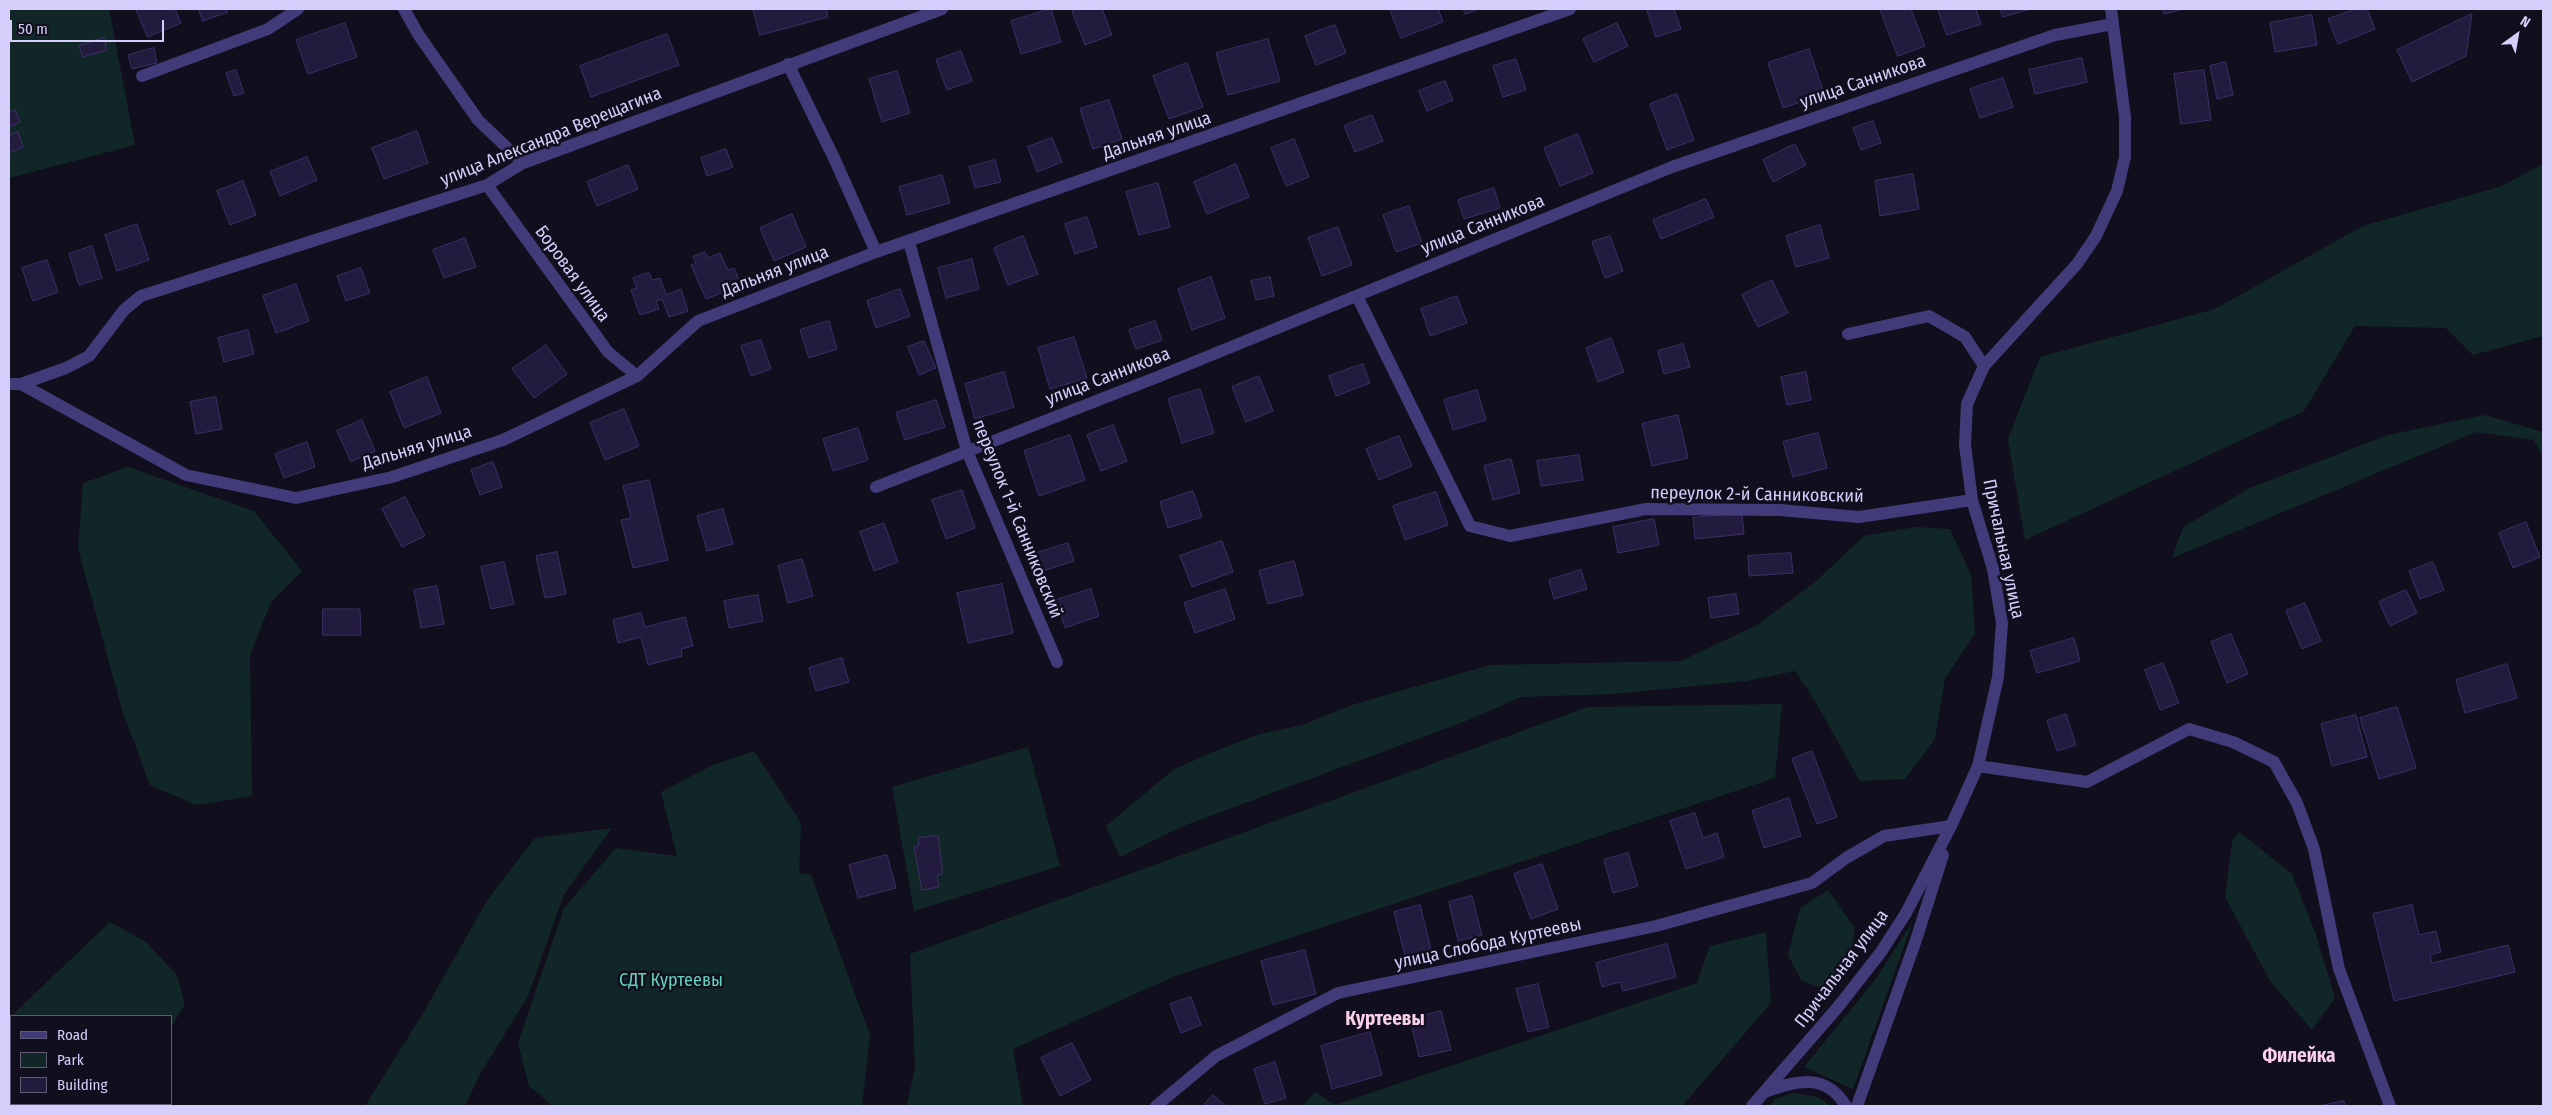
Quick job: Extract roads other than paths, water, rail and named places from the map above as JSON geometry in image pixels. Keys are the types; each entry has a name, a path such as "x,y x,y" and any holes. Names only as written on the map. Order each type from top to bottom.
{"street":[{"path":"142,76 268,29 298,9"},
{"name":"улица Александра Верещагина","path":"15,384 66,368 89,356 124,310 141,296 487,185 522,163 942,9"},
{"name":"Дальняя улица","path":"15,384 186,475 296,498 392,477 504,440 637,376 698,321 876,252 910,242 1570,9"},
{"name":"Причальная улица","path":"1752,1106 1838,1007 1882,952 1906,913 1951,826 1978,766 1998,677 2002,624 1992,569 1972,500 1965,445 1967,404 1984,366 2077,264 2096,236 2117,191 2125,157 2125,117 2111,9"},
{"path":"408,10 418,34 478,120 522,163"},
{"name":"улица Санникова","path":"876,487 1356,296 1672,167 2047,38 2113,24"},
{"path":"788,64 834,158 876,252"},
{"name":"Боровая улица","path":"487,185 608,352 637,376"},
{"name":"переулок 1-й Санниковский","path":"910,242 967,451 1057,662"},
{"name":"переулок 2-й Санниковский","path":"1356,296 1470,526 1510,536 1646,509 1780,510 1860,517 1972,500"},
{"path":"1848,334 1929,316 1965,337 1984,366"},
{"path":"1978,766 2086,782 2189,729 2233,742 2274,762 2297,803 2314,849 2340,968 2390,1106"},
{"path":"1857,1106 1916,940 1951,826"},
{"name":"улица Слобода Куртеевы","path":"1156,1106 1216,1056 1338,993 1656,926 1812,883 1846,858 1884,836 1951,826"},
{"path":"1765,1092 1794,1082 1822,1083 1841,1097 1846,1106"}],"district":[{"name":"Куртеевы","path":"1385,1020"},
{"name":"Филейка","path":"2299,1057"}],"park label":[{"name":"СДТ Куртеевы","path":"671,981"}]}
